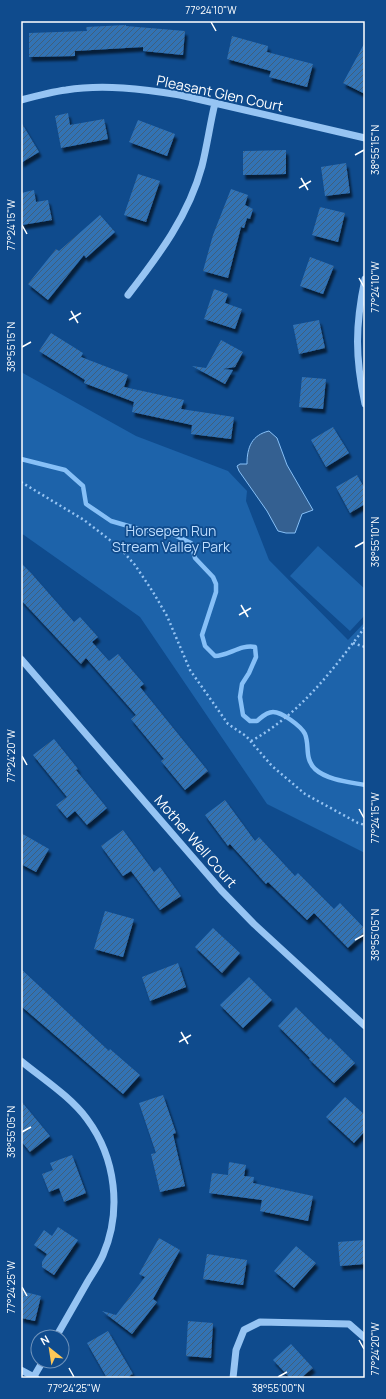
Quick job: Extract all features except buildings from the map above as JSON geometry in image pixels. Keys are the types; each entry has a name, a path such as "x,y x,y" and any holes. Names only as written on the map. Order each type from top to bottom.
{"street":[{"name":"Pleasant Glen Court","path":"21,100 66,90 95,88 154,91 180,95 365,138"},
{"path":"128,295 176,230 191,198 202,167 215,104"},
{"path":"365,279 358,316 357,344 359,378 365,404"},
{"name":"Mother Well Court","path":"21,659 221,890 254,924 365,1026"},
{"path":"21,1061 73,1103 87,1119 99,1138 108,1160 113,1182 114,1213 110,1236 102,1256 61,1329"},
{"path":"233,1378 236,1350 244,1330 260,1322 349,1324 365,1338"},
{"path":"21,1370 34,1378 39,1369"}],"path":[{"path":"21,482 84,520 119,547 131,561 153,592 166,616 190,670 228,724 246,736 272,766 305,794 365,825"},
{"path":"251,741 269,732 312,694 365,627"},
{"path":"353,643 365,647"}],"green space":[{"name":"Horsepen Run Stream Valley Park","path":"21,372 136,436 228,471 247,491 246,501 269,560 348,640 365,622 365,853 267,804 140,617 21,533"},
{"path":"318,546 365,589 365,615 350,631 290,576"}],"shaded area":[{"path":"269,431 277,438 287,465 313,510 302,514 295,533 278,531 267,511 237,466 240,464 247,464 249,447 258,435"}],"waterway":[{"path":"21,459 65,470 83,486 86,504 111,521 156,534 172,534 191,543 195,558 213,577 216,584 216,592 202,635 205,646 215,656 245,647 255,647 256,657 242,684 240,697 243,715 250,721 257,721 264,715 271,712 281,714 300,727 305,734 308,756 315,769 332,778 345,782 365,785"}]}
